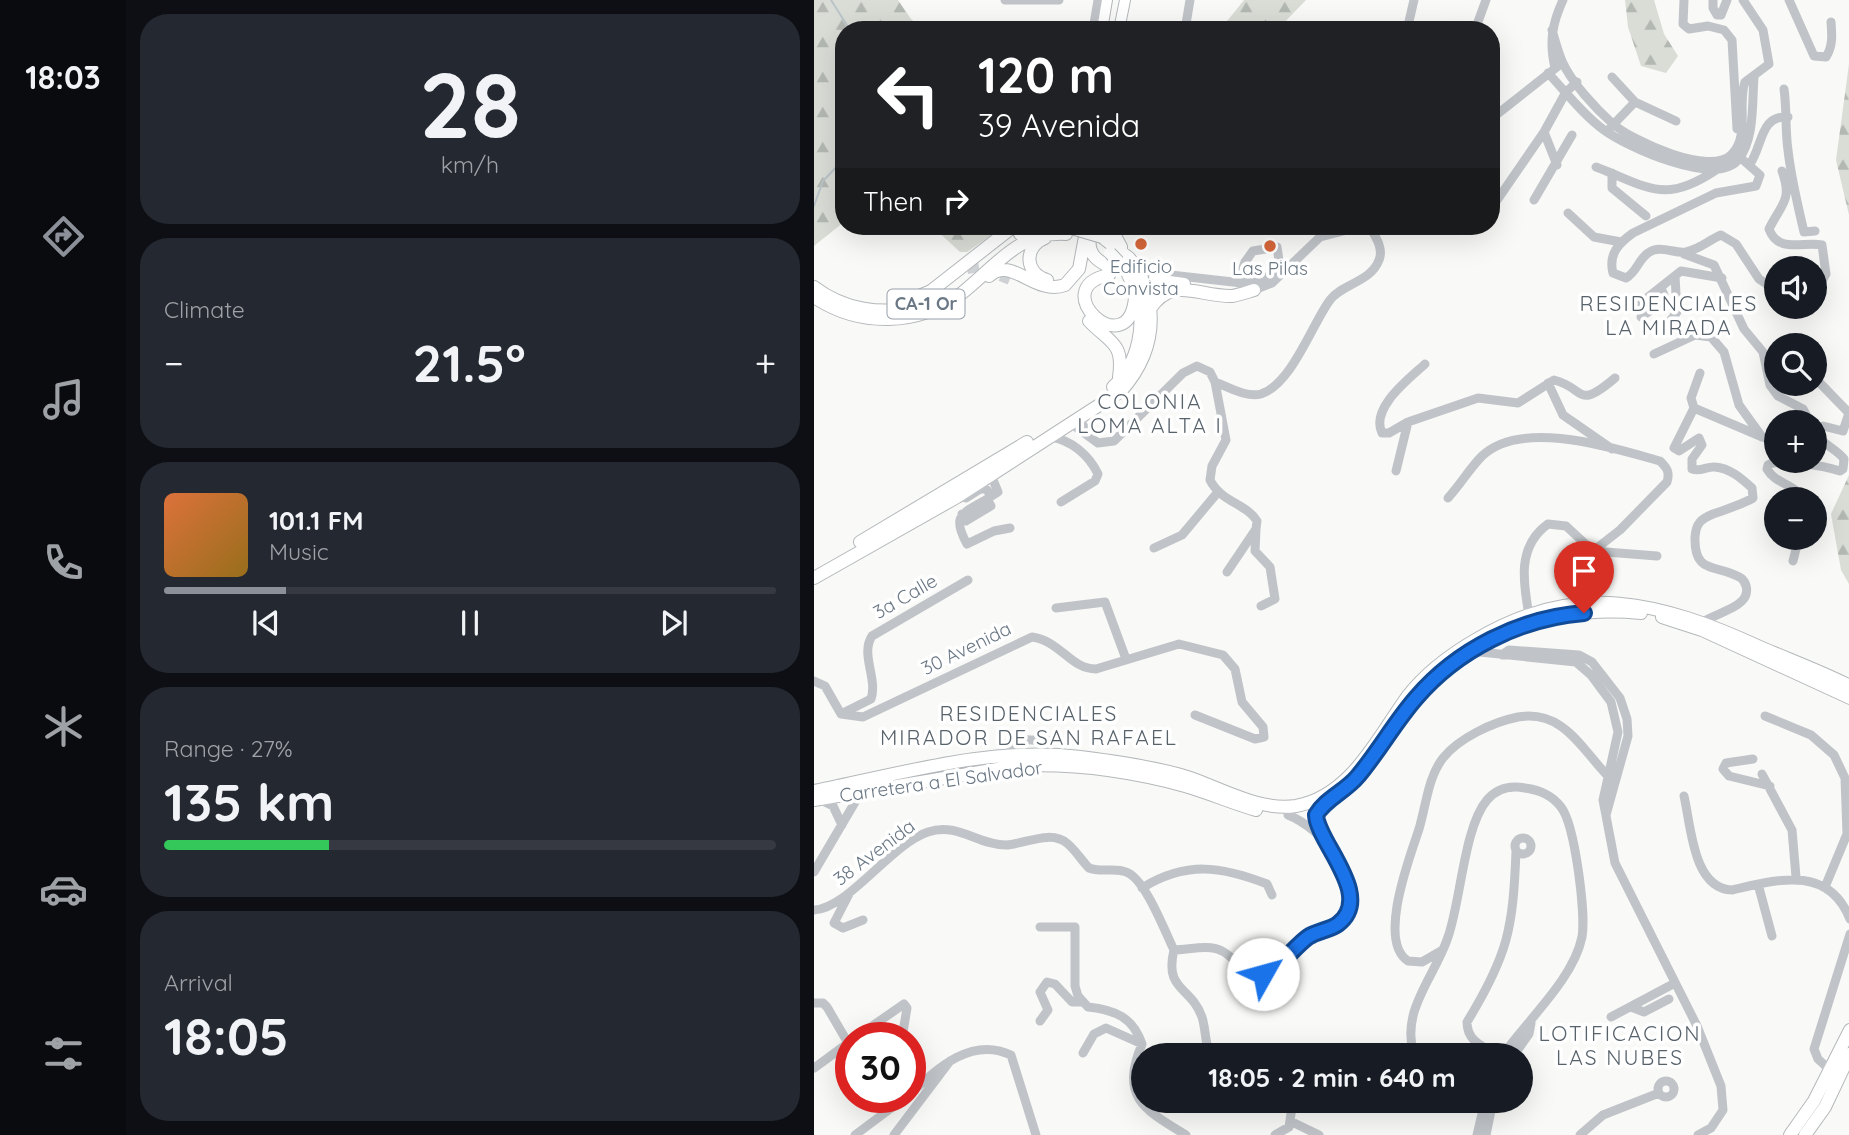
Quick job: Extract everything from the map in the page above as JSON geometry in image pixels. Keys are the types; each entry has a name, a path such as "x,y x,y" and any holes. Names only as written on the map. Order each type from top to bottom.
{"highway":[{"path":"877,310 909,301 931,291 1012,235"},
{"name":"CA-1 Or","path":"814,287 838,301 877,310 921,306 959,287 1015,235"},
{"name":"CA-1 Or","path":"814,297 858,317 897,319 936,308 959,295 1019,244 1040,235"},
{"path":"1050,235 1037,242 1029,254 1029,265 1043,280 1053,281 1068,273 1077,235"},
{"path":"814,568 935,499 1099,398 1118,383 1130,365 1139,337 1139,271 1125,254 1105,240 1082,235"},
{"path":"959,295 976,288 1000,269 1014,272 1043,287 1065,285 1079,269 1087,235"},
{"path":"1089,235 1090,250 1097,260 1111,271"},
{"path":"1105,240 1151,309"},
{"path":"921,306 967,268"},
{"path":"1010,279 1043,295 1051,295 1067,291 1090,278 1111,271"},
{"path":"1111,271 1094,281 1086,291 1086,307 1099,321 1114,326 1126,320 1134,310 1140,291"},
{"path":"1090,278 1081,289 1079,302 1086,319 1112,340 1118,350 1121,363 1118,383"},
{"path":"1154,280 1246,285"},
{"path":"814,578 957,497 988,491 991,475 1116,395 1137,371 1149,339 1151,309 1159,297 1170,290 1233,296 1246,285"},
{"name":"Carretera a El Salvador","path":"816,797 992,757 1058,755 1099,759 1182,776 1267,804 1303,804 1323,796 1351,775 1409,694 1436,667 1486,633 1529,615 1563,607 1614,603 1666,610 1704,622 1849,686"},
{"name":"Carretera a El Salvador","path":"816,797 907,785 1015,766 1090,767 1182,785 1240,805 1288,815 1321,807 1346,790 1429,684 1470,651 1502,635 1576,614 1645,614 1702,630 1849,698"},
{"path":"1502,635 1525,623 1529,615"},
{"path":"956,777 953,772 955,768 992,757"},
{"path":"907,785 913,780 937,775 939,771 936,768"},
{"path":"1790,1135 1814,1101 1849,1030"},
{"path":"1805,1135 1825,1107 1849,1054"}],"main road":[{"path":"1099,0 1100,21"},
{"path":"1103,21 1107,0"},
{"path":"1121,21 1125,0"}],"street":[{"path":"1005,0 1059,0"},
{"path":"1095,21 1099,0"},
{"path":"1186,21 1190,0"},
{"path":"1409,21 1414,0"},
{"path":"1478,21 1486,0"},
{"path":"1563,0 1552,30 1555,68 1566,92 1607,133 1677,164 1716,170"},
{"path":"1684,0 1683,24 1690,29 1708,26 1724,30 1732,40 1737,152 1760,175 1756,186 1716,193 1701,199 1621,242 1611,257 1613,273 1617,277 1626,278 1634,273 1649,252 1662,248 1714,265 1744,329 1764,354"},
{"path":"1713,0 1712,8 1717,15 1721,15 1727,0"},
{"path":"1596,167 1662,192 1684,188 1716,170 1734,164 1744,118 1743,88 1747,79 1754,77 1769,64 1763,30 1743,0"},
{"path":"1789,0 1814,56 1826,57 1828,54 1832,44 1831,22"},
{"path":"1555,68 1577,82 1612,124 1677,156 1697,162 1720,161 1737,152"},
{"path":"1500,112 1555,68"},
{"path":"1612,76 1635,102 1676,121"},
{"path":"1500,196 1544,132 1566,92 1577,82"},
{"path":"1784,89 1788,117 1787,148 1804,233 1815,231"},
{"path":"1607,133 1612,124 1635,102"},
{"path":"1750,164 1756,155 1767,122 1772,118 1788,117"},
{"path":"1544,132 1557,164"},
{"path":"1534,200 1572,135"},
{"path":"1782,171 1789,190 1785,204 1769,229 1777,241 1789,246 1822,245 1824,256"},
{"path":"1612,173 1612,188 1646,216"},
{"path":"1568,213 1594,237 1621,242"},
{"path":"1280,268 1314,241 1326,235"},
{"path":"1215,382 1252,394 1261,394 1279,380 1300,352 1332,297 1370,273 1379,260 1380,245 1374,235"},
{"path":"1682,253 1704,246 1721,235 1736,244 1751,270 1764,277"},
{"path":"1111,271 1246,285 1268,286 1280,268 1284,254 1277,247 1253,251 1245,262 1246,285"},
{"path":"1638,305 1675,276 1687,271 1722,278"},
{"path":"1670,321 1677,312 1675,276"},
{"path":"1641,317 1661,303 1664,295 1661,288"},
{"path":"1654,354 1695,335 1711,337 1724,352 1739,405 1762,437"},
{"path":"1425,364 1384,407 1380,429 1390,433 1408,422 1478,398 1518,403 1548,383 1560,382 1581,396 1592,395 1615,378"},
{"path":"1075,422 1093,439 1104,444 1114,441 1188,370 1197,366 1204,368 1215,382 1226,440 1209,473 1211,484 1218,492 1254,516 1255,551 1270,567 1275,600 1261,606"},
{"path":"1700,373 1691,398 1694,408 1674,448 1679,451 1700,438 1702,445 1692,459 1692,469 1699,471 1714,466 1731,472 1752,488 1753,498 1704,517 1695,529 1695,551 1700,561 1710,568 1741,579 1747,586 1747,594 1741,602 1704,622"},
{"path":"1548,383 1563,415 1613,450"},
{"path":"1827,391 1849,413 1843,431 1827,430"},
{"path":"1778,396 1804,410"},
{"path":"1694,408 1762,437"},
{"path":"1396,471 1408,422"},
{"path":"1051,437 1070,442 1092,463 1098,474 1095,481 1061,502"},
{"path":"1448,498 1482,456 1496,446 1518,439 1544,437 1660,461 1669,475 1647,505 1602,547 1593,551"},
{"path":"1827,445 1840,453 1845,465 1840,471 1827,467"},
{"path":"1770,473 1779,484 1790,487"},
{"path":"988,491 962,514 958,527 969,545 994,531 1010,528"},
{"path":"1154,548 1182,535 1218,492"},
{"path":"1529,615 1522,562 1541,529 1552,523 1562,524 1593,551 1657,556"},
{"path":"1227,572 1256,529"},
{"path":"1793,561 1796,550"},
{"name":"3a Calle","path":"841,714 871,699 874,690 867,647 872,636 969,580"},
{"path":"1056,608 1105,601 1126,659"},
{"name":"30 Avenida","path":"841,714 863,717 887,708 932,683 1032,637 1056,644 1076,664 1088,669 1179,644 1223,655 1235,669 1242,702 1263,727 1264,737 1254,738 1195,715"},
{"path":"1470,651 1577,658 1599,677 1611,702 1620,746 1603,800 1615,863 1704,1041 1723,1097 1723,1110 1719,1120 1698,1135"},
{"path":"814,681 825,686 841,714"},
{"path":"1765,716 1811,735 1834,755 1847,778 1848,834 1825,887"},
{"path":"1443,950 1422,962 1408,961 1398,950 1396,922 1410,852 1433,778 1446,754 1466,739 1504,721 1539,717 1557,723 1574,735 1611,779"},
{"path":"1009,755 1014,738 1051,741"},
{"path":"1753,759 1726,763 1723,769 1729,776 1770,786"},
{"path":"1762,774 1792,830 1796,877"},
{"path":"1413,1043 1411,1019 1443,950 1457,904 1476,817 1486,800 1497,790 1513,786 1547,793 1562,809 1571,831 1583,918 1582,937 1574,959 1530,1023 1512,1043"},
{"path":"814,872 862,792"},
{"path":"1684,796 1703,872 1722,890 1796,877 1825,887 1840,901 1849,919"},
{"path":"816,797 833,806 842,825"},
{"path":"1321,807 1316,815 1321,836"},
{"path":"1174,950 1220,949 1249,973 1263,974 1275,969 1312,935 1338,924 1345,915 1349,899 1345,874 1321,836 1308,823 1288,815"},
{"name":"38 Avenida","path":"814,910 830,907 922,834 956,829 978,840 1001,844 1058,838 1068,844 1089,868 1124,870 1133,875 1142,888"},
{"path":"1476,1043 1467,1032 1467,1022 1503,956 1513,910 1516,851"},
{"path":"1207,1043 1199,1009 1173,982 1171,963 1174,950 1142,888 1166,874 1215,868 1267,884 1272,895"},
{"path":"1758,884 1772,936"},
{"path":"851,889 834,923 843,928 863,920"},
{"path":"1040,927 1075,927 1075,986 1082,1002 1088,1007 1109,1010 1132,1022 1142,1043"},
{"path":"1831,1070 1818,1059 1814,1049 1849,934"},
{"path":"1040,1021 1048,1010 1040,992 1047,982 1055,984 1072,1002 1082,1002"},
{"path":"1611,1017 1675,983"},
{"path":"1631,1007 1644,1012 1669,999"},
{"path":"814,1003 823,1003 838,1022"},
{"path":"876,1022 904,1004 907,1008 905,1022"},
{"path":"1522,1043 1529,1034 1530,1023"},
{"path":"1083,1054 1094,1034 1106,1028 1140,1043"},
{"path":"926,1080 950,1059 987,1048 999,1049 1011,1055 1036,1135"},
{"path":"814,1068 835,1052"},
{"path":"894,1135 950,1059"},
{"path":"1580,1135 1603,1115 1659,1093"},
{"path":"855,1135 885,1113"},
{"path":"1151,1113 1186,1135"},
{"path":"1275,1135 1285,1130 1291,1113"},
{"path":"1479,1134 1483,1113"},
{"path":"1479,1134 1487,1113"},
{"path":"1290,1121 1319,1135"}],"green space":[{"path":"814,0 898,0 913,21 835,21 835,229 814,246"},
{"path":"1244,0 1306,0 1286,21 1227,21"},
{"path":"1625,0 1654,0 1664,34 1678,56 1666,73 1641,66 1628,27"},
{"path":"1849,64 1849,215 1836,160"},
{"path":"942,235 992,235 967,252 960,252"},
{"path":"1849,475 1849,584 1841,570 1831,514"}],"waterway":[{"path":"831,0 844,21"},
{"path":"814,206 823,181 835,168"}],"tunnel":[{"path":"967,268 979,266 1010,279"}],"place":[{"name":"Edificio Convista","path":"1141,244"},
{"name":"Las Pilas","path":"1270,246"}],"district":[{"name":"RESIDENCIALES LA MIRADA","path":"1669,316"},
{"name":"COLONIA LOMA ALTA I","path":"1150,414"},
{"name":"RESIDENCIALES MIRADOR DE SAN RAFAEL","path":"1029,726"},
{"name":"LOTIFICACION LAS NUBES","path":"1620,1046"}],"route":[{"path":"1263,974 1275,969 1298,945 1312,935 1338,924 1345,915 1349,899 1345,874 1338,858 1321,836 1316,815 1321,807 1346,790 1358,776 1414,700 1441,672 1491,640 1541,621 1584,613"}]}
